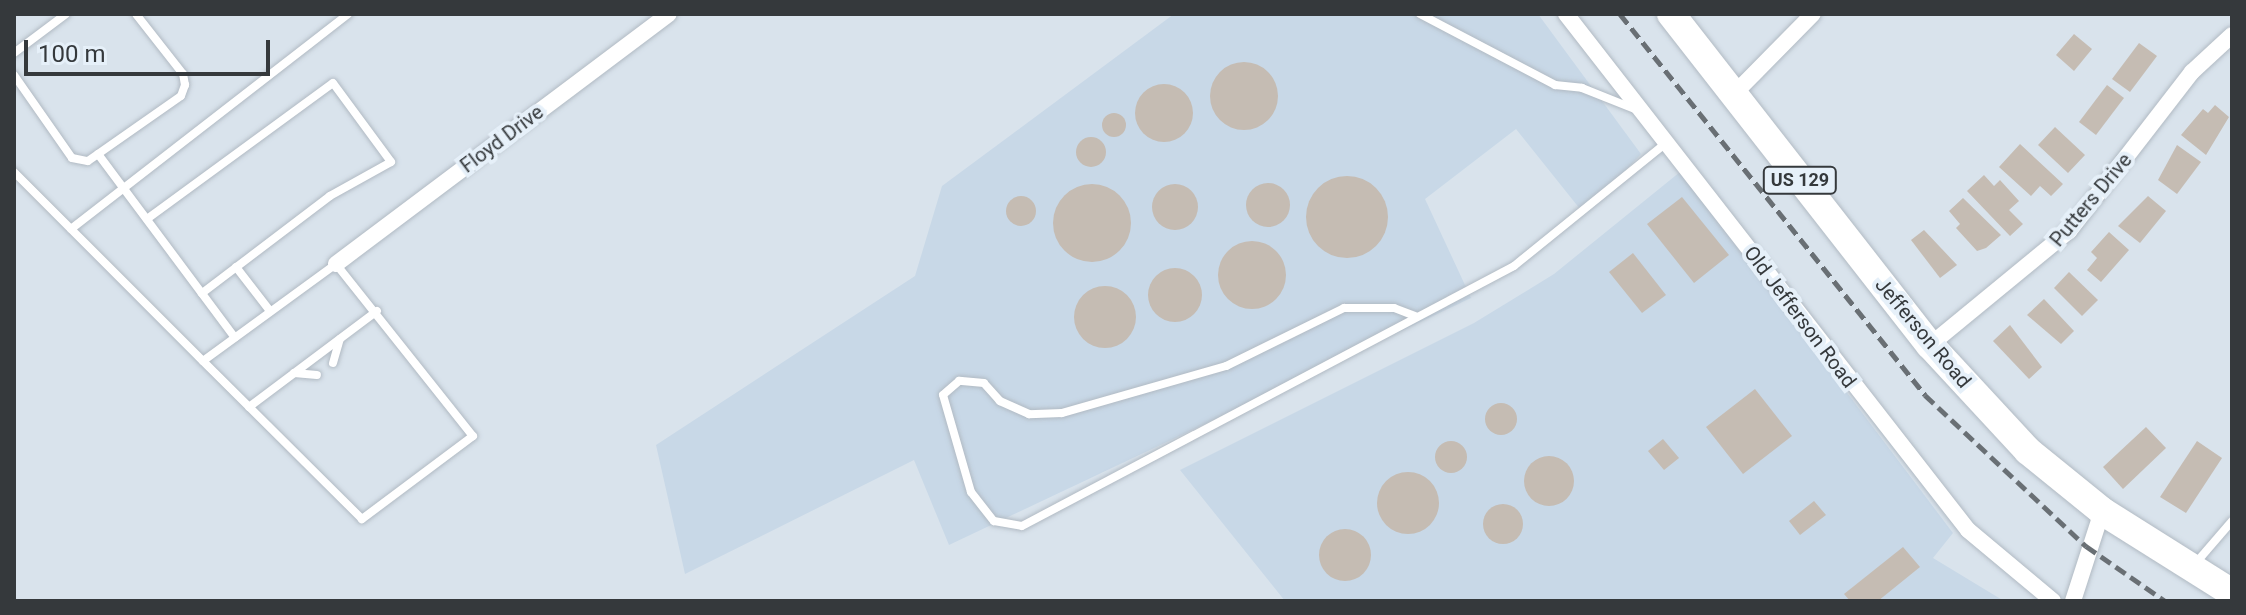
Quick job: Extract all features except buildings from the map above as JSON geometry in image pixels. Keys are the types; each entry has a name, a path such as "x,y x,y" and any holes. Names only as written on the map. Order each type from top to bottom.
{"highway":[{"name":"Jefferson Road","path":"1671,14 1930,345 2028,451 2102,511 2232,593"}],"street":[{"name":"Floyd Drive","path":"336,264 669,14"},
{"name":"Old Jefferson Road","path":"1566,14 1968,530 2053,601"},
{"path":"1734,94 1813,14"},
{"name":"Putters Drive","path":"1930,345 2069,231 2192,72 2232,35"},
{"path":"2073,601 2102,511"}],"lane":[{"path":"14,53 66,14"},
{"path":"14,75 72,158 88,161 181,96 185,85 183,74 136,14"},
{"path":"71,229 348,14"},
{"path":"1420,14 1555,85 1582,88 1646,115"},
{"path":"147,219 333,83 391,162 330,196 202,293"},
{"path":"1415,316 1394,308 1344,308 1226,366 1062,413 1029,414 1000,401 984,383 959,381 943,395 971,492 994,521 1022,526 1514,266 1668,142"},
{"path":"98,154 235,338"},
{"path":"14,172 71,229 203,361 249,407 362,519 473,436 377,311 336,264 203,361"},
{"path":"236,267 270,311"},
{"path":"249,407 377,311"},
{"path":"333,363 340,339"},
{"path":"294,373 317,375"},
{"path":"2192,569 2232,520"}],"shaded area":[{"path":"1174,14 1538,14 1641,154 1584,214 1516,129 1425,199 1471,298 949,545 914,460 685,574 656,445 915,276 942,186"},
{"path":"1680,172 1953,533 1933,558 2004,601 1285,601 1180,470 1474,323 1554,274"}],"railway":[{"path":"1620,14 1925,395 2086,546 2165,601"}]}
